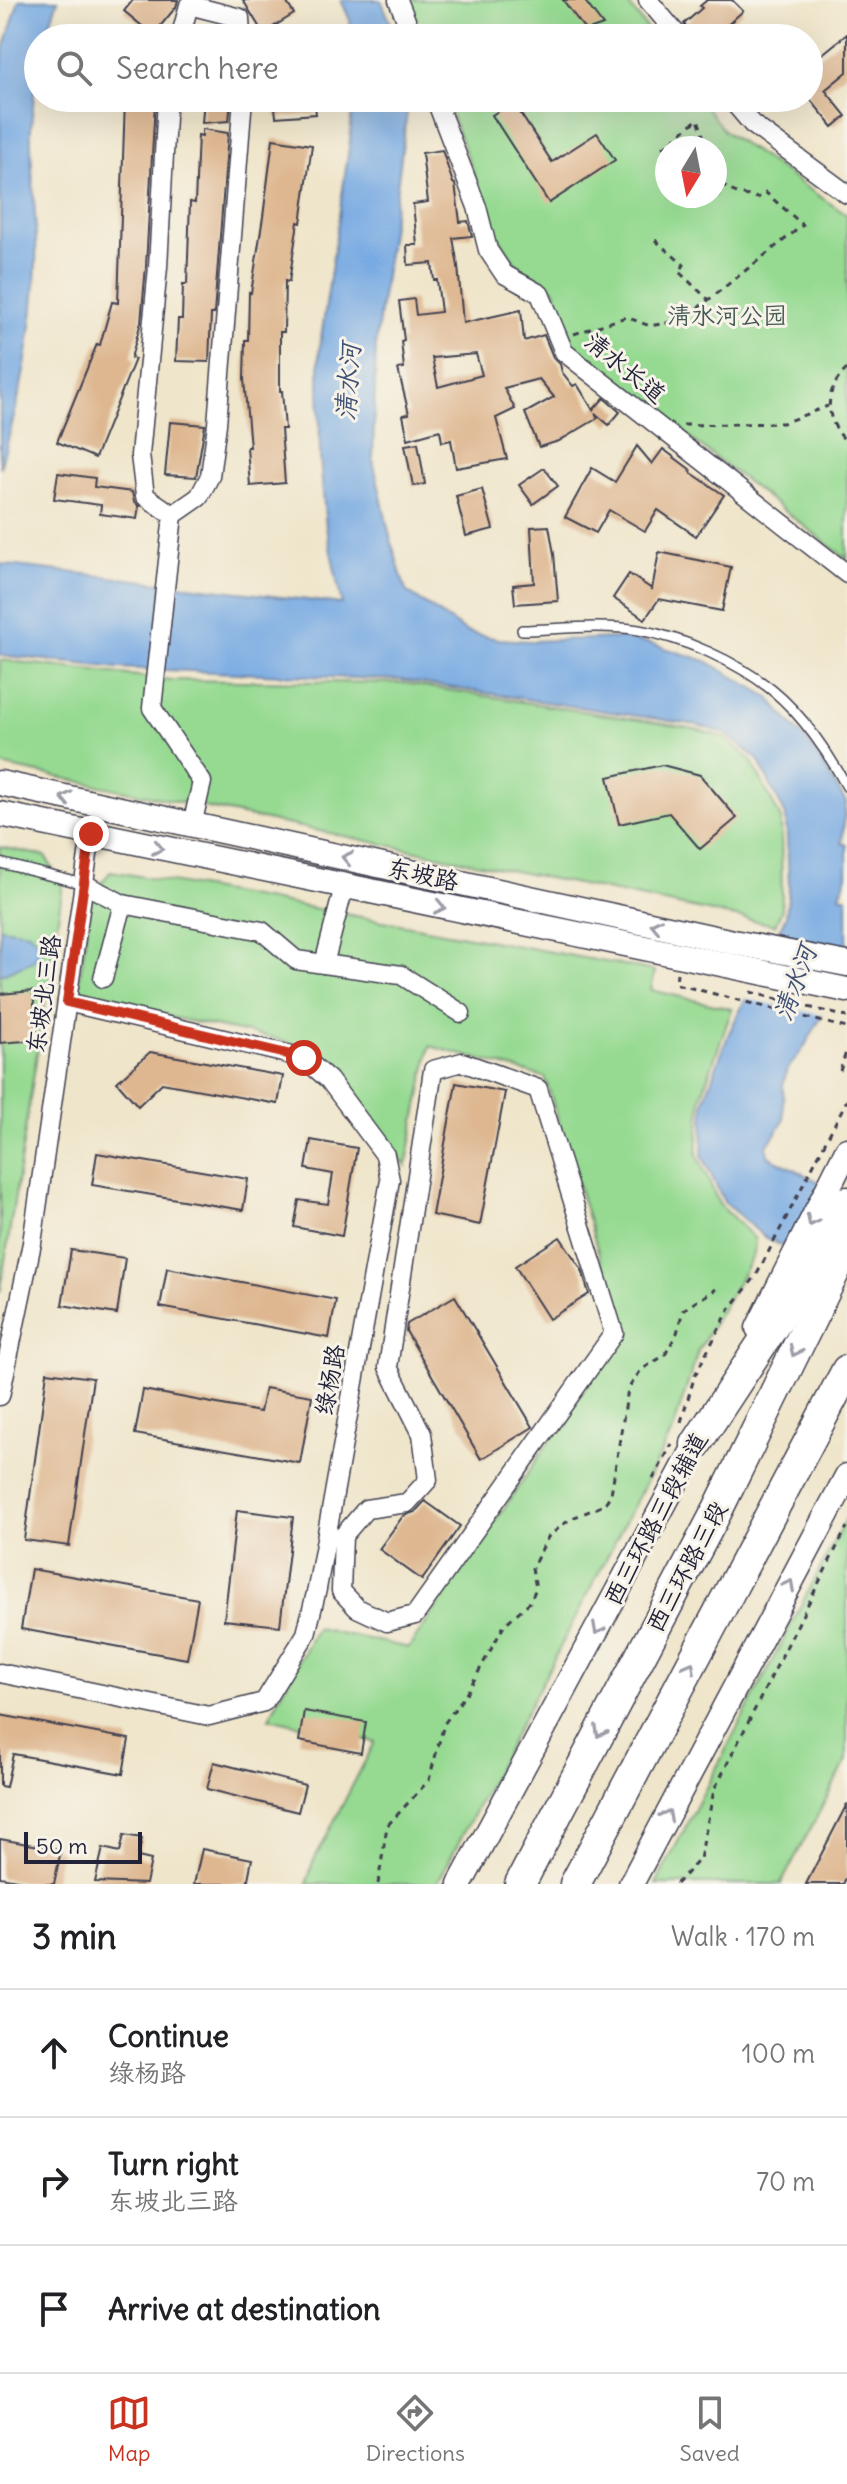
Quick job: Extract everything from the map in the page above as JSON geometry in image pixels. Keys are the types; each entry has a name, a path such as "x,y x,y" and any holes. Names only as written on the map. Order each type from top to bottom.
{"highway":[{"path":"682,1440 810,1272 831,1184"},
{"name":"西三环路三段","path":"520,1884 717,1511 810,1272 847,1246"},
{"name":"西三环路三段","path":"575,1884 847,1370"}],"main road":[{"name":"东坡路","path":"0,783 847,964"},
{"name":"东坡路","path":"0,814 847,990"},
{"path":"831,1184 847,1150"},
{"name":"西三环路三段辅道","path":"460,1884 682,1440"},
{"path":"631,1884 847,1476"}],"street":[{"path":"398,0 407,24"},
{"path":"648,0 668,24"},
{"path":"184,24 189,5 240,18 240,24"},
{"path":"166,112 158,267 140,455 145,496 173,515"},
{"path":"192,825 202,782 152,708 153,693 173,515 199,497 210,476 217,424 242,112"},
{"name":"清水长道","path":"440,112 477,207 488,250 504,274 540,294 564,352 847,574"},
{"path":"742,112 752,124 847,194"},
{"name":"东坡北三路","path":"0,1396 32,1243 91,834"},
{"path":"84,884 123,904 262,931 296,960 401,975 461,1013"},
{"path":"324,964 344,887"},
{"path":"103,978 123,904"},
{"name":"绿杨路","path":"0,1673 209,1716 264,1702 306,1634 317,1589 390,1180 385,1155 329,1080 304,1058 67,1002"},
{"path":"317,1589 341,1591 357,1608 387,1622 415,1615 614,1333 538,1089 462,1062 433,1070 388,1367 422,1434 428,1480 407,1503 366,1509 343,1536 341,1591"}],"lane":[{"path":"522,630 595,627 638,630 679,640 730,664 773,691 827,750 847,787"},
{"path":"0,863 84,884"}],"path":[{"path":"677,136 698,119 703,136"},
{"path":"559,339 626,317 650,326 683,320 803,225 765,192 758,198 733,193 727,189"},
{"path":"655,240 684,265 679,272 709,300"},
{"path":"847,369 837,378 828,406 830,420 837,433 847,442"},
{"path":"657,425 783,423 828,406"},
{"path":"676,984 847,1028"},
{"path":"746,991 847,1016"},
{"path":"840,1071 847,1049"},
{"path":"650,1485 682,1440 695,1375 729,1310 756,1276 771,1248 831,1184 847,1100"},
{"path":"378,1884 387,1826 429,1780 444,1724 468,1691 505,1624 530,1602 536,1588 532,1568 548,1537 570,1519 604,1505 611,1494 628,1389 641,1370 665,1355 677,1333 683,1310 716,1289"},
{"path":"676,1884 700,1859 714,1790 847,1527"}],"green space":[{"path":"407,0 625,0 643,24 416,24"},
{"name":"清水河公园","path":"450,112 710,112 724,131 847,215 847,559 574,349 555,290 515,263 497,234"},
{"path":"0,660 171,680 402,683 696,729 725,738 751,760 781,819 782,909 775,925 0,765"},
{"path":"0,847 45,856 63,885 0,1293"},
{"path":"111,871 655,971 651,990 732,1009 701,1097 697,1154 719,1204 755,1239 754,1254 698,1351 673,1430 437,1884 307,1884 312,1864 375,1742 269,1718 316,1628 409,1648 623,1333 545,1077 430,1046 406,1166 330,1063 316,1051 273,1038 95,1002 78,989 92,894"},
{"path":"847,1517 847,1760 781,1884 656,1884"}],"water":[{"path":"19,0 58,0 50,24 24,24 24,112 33,112 34,291 25,367 0,468 0,80 4,49"},
{"path":"341,0 381,0 391,24 350,24"},
{"name":"清水河","path":"351,112 407,112 376,342 373,460 406,591 467,632 498,639 531,641 619,638 652,644 706,661 767,696 811,746 846,802 842,843 847,845 847,875 840,895 847,898 847,972 803,1049 787,1070 783,1085 784,1121 767,1146 768,1156 847,1196 847,1281 763,1236 724,1202 702,1155 704,1100 729,1033 786,916 789,886 786,816 758,760 726,734 697,725 401,680 118,668 0,655 0,564 342,604 326,528 320,457 319,352 350,141"},
{"path":"0,928 29,932 44,948 33,961 0,975"}],"pier":[{"path":"772,935 847,950 847,980 826,1016 742,998"}],"building":[{"path":"133,0 178,0 162,24 140,24 124,11"},
{"path":"243,0 285,0 294,14 278,24 258,24"},
{"path":"563,0 584,0 602,24 581,24"},
{"path":"707,0 732,0 743,11 729,24 684,24 702,8 700,6"},
{"path":"847,34 847,72 825,90 846,116 833,127 821,112 823,112 823,54"},
{"path":"125,112 154,112 141,322 131,358 135,359 95,458 57,442 97,344 100,345 112,302 118,303"},
{"path":"203,112 230,112 229,121 202,123"},
{"path":"275,112 316,114 276,117"},
{"path":"497,112 520,112 552,162 597,133 615,160 549,203 492,115"},
{"path":"202,129 228,133 209,362 176,361 183,284 187,284 190,202 195,203 198,135 202,136"},
{"path":"273,139 312,145 301,223 298,222 289,282 285,281 284,332 280,332 285,483 250,486 245,340 248,340 249,292"},
{"path":"442,150 455,184 460,222 468,221 472,236 453,238 463,323 521,310 524,341 544,335 562,372 573,386 577,384 593,410 604,398 620,412 609,425 595,413 598,418 559,441 539,447 525,413 554,397 539,379 504,388 515,409 496,418 507,459 456,468 451,440 442,442 440,430 408,439 403,415 409,414 398,369 404,368 399,301 414,299 416,315 441,312 432,263 408,265 407,245 417,245 413,204 428,202 422,153","holes":["476,354 482,375 438,387 432,358"]},
{"path":"170,422 205,425 196,477 165,475"},
{"path":"418,443 425,484 413,486 405,445"},
{"path":"637,446 652,464 663,449 724,495 696,536 658,510 645,531 609,510 596,533 565,517 592,468 615,482"},
{"path":"544,468 558,486 533,504 519,485"},
{"path":"58,473 95,478 94,487 132,492 134,502 139,506 137,519 100,514 101,505 54,499"},
{"path":"482,489 493,529 466,536 456,496"},
{"path":"549,526 558,601 515,604 513,585 534,583 531,527"},
{"path":"659,552 731,567 722,611 659,599 645,619 613,598 629,574 652,589"},
{"path":"662,765 700,775 737,818 700,849 669,813 619,824 608,777"},
{"path":"33,991 37,1040 0,1043 0,994"},
{"path":"150,1052 283,1076 278,1104 162,1083 138,1106 117,1082"},
{"path":"456,1083 505,1092 480,1225 432,1215"},
{"path":"311,1140 357,1148 342,1236 294,1227 299,1200 328,1204 333,1174 306,1169"},
{"path":"97,1153 248,1179 243,1210 92,1185"},
{"path":"560,1237 582,1270 589,1294 549,1319 515,1266"},
{"path":"71,1250 125,1258 117,1314 62,1305"},
{"path":"167,1268 336,1300 329,1338 160,1307"},
{"path":"455,1296 533,1427 481,1459 406,1331 407,1324"},
{"path":"47,1372 93,1378 69,1546 24,1540"},
{"path":"265,1388 312,1396 300,1463 135,1434 143,1390 260,1412"},
{"path":"425,1501 460,1526 422,1580 379,1549 403,1516 415,1512"},
{"path":"237,1510 293,1517 280,1626 224,1620"},
{"path":"31,1569 198,1599 187,1659 21,1629"},
{"path":"304,1711 366,1722 361,1753 299,1741"},
{"path":"0,1715 129,1739 123,1774 13,1754 6,1787 0,1786"},
{"path":"214,1762 305,1785 298,1812 207,1789"},
{"path":"847,1804 847,1876 843,1884 806,1884"},
{"path":"124,1835 142,1838 138,1857 151,1860 146,1884 95,1882 103,1848 120,1852"},
{"path":"0,1839 61,1850 54,1884 0,1877"},
{"path":"202,1849 252,1859 247,1884 194,1884"}],"route":[{"path":"91,834 67,1002 304,1058"}]}
